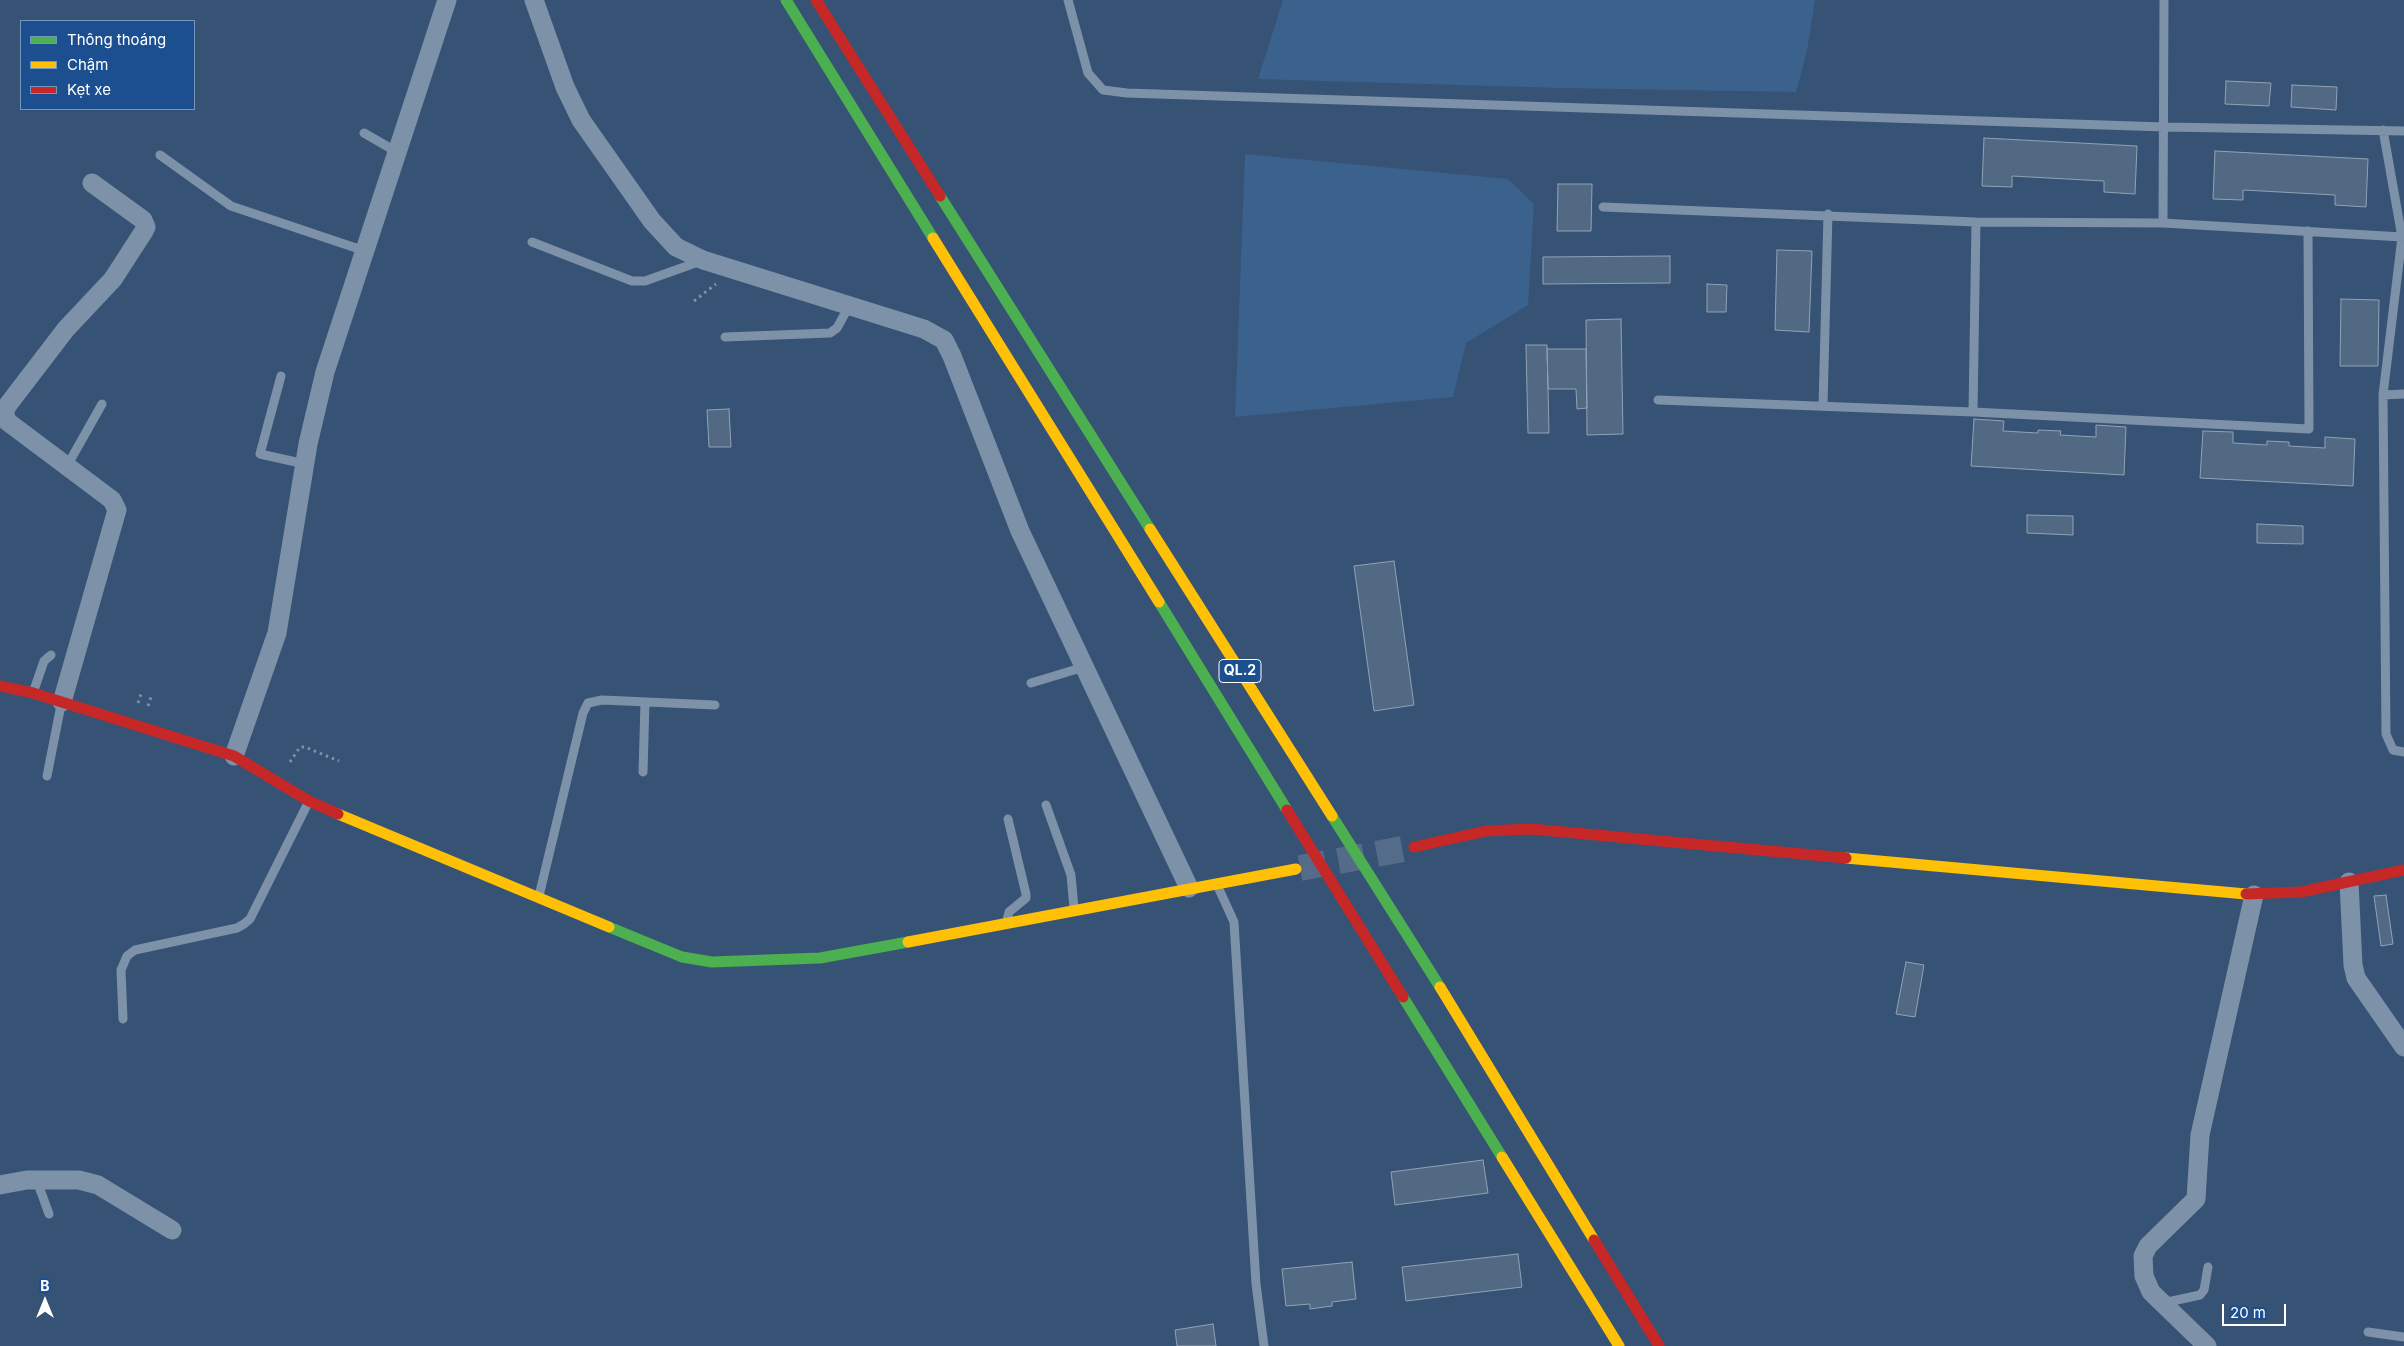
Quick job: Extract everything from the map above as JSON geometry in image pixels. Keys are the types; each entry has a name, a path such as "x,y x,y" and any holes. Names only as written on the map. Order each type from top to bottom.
{"main road":[{"name":"QL.2","path":"786,0 1619,1346"},
{"name":"QL.2","path":"816,0 1458,1016 1659,1346"},
{"path":"0,686 33,693 234,756 309,801 539,899 682,957 712,962 820,958 1188,888 1217,885 1296,868"},
{"path":"1414,847 1486,831 1531,829 2254,894 2301,892 2404,870"}],"street":[{"path":"234,756 277,633 305,464 325,372 447,0"},
{"path":"534,0 565,87 581,120 652,221 676,247 702,260 924,329 944,340 952,356 1020,531 1188,888"},
{"path":"62,702 117,510 112,500 8,422 4,414 7,406 66,329 113,278 146,227 143,220 92,183"},
{"path":"2349,882 2352,965 2356,978 2404,1047"},
{"path":"2207,1346 2162,1303 2147,1285 2143,1256 2148,1246 2196,1199 2200,1135 2254,894"},
{"path":"0,1185 37,1181 79,1180 98,1185 172,1230"}],"lane":[{"path":"1068,0 1088,73 1103,90 1127,93 2165,127 2404,131"},
{"path":"2164,0 2164,223"},
{"path":"2383,130 2402,237 2383,395 2386,734 2393,750 2404,752"},
{"path":"364,134 397,152"},
{"path":"160,155 231,206 365,251"},
{"path":"1603,207 1828,214 1976,222 2164,223 2402,237"},
{"path":"1823,406 1828,214"},
{"path":"1973,412 1976,222"},
{"path":"1658,400 1973,412 2309,429 2308,231"},
{"path":"532,242 632,281 645,281 702,260"},
{"path":"725,337 830,333 837,328 849,306"},
{"path":"281,376 260,454 305,464"},
{"path":"2383,395 2404,394"},
{"path":"67,466 102,404"},
{"path":"33,693 44,661 52,655"},
{"path":"1031,683 1084,667"},
{"path":"539,899 583,712 588,703 602,700 715,705"},
{"path":"46,776 62,702"},
{"path":"643,772 645,702"},
{"path":"123,1019 121,970 127,956 135,950 244,924 250,919 309,801"},
{"path":"1046,806 1071,875 1074,909"},
{"path":"1006,922 1009,912 1026,898 1008,819"},
{"path":"1217,885 1234,922 1256,1284 1264,1346"},
{"path":"37,1181 49,1214"},
{"path":"2162,1303 2200,1295 2204,1290 2208,1267"},
{"path":"2368,1332 2404,1337"}],"path":[{"path":"279,783 300,747 305,747 339,761"}],"water":[{"path":"1283,0 1815,0 1807,51 1796,92 1559,88 1258,79"},
{"path":"1245,154 1508,179 1534,204 1528,305 1466,343 1453,397 1235,417"}],"building":[{"path":"2226,81 2271,83 2269,106 2225,104"},
{"path":"2292,85 2337,87 2336,110 2291,107"},
{"path":"1984,138 2137,146 2135,194 2104,192 2104,181 2012,176 2012,187 1982,186"},
{"path":"2215,151 2368,159 2366,207 2335,205 2335,195 2243,190 2243,200 2213,199"},
{"path":"1558,184 1592,184 1591,231 1557,231"},
{"path":"1777,250 1812,251 1809,332 1775,330"},
{"path":"1670,256 1670,283 1543,284 1543,257"},
{"path":"1707,284 1727,285 1726,312 1707,312"},
{"path":"2341,299 2379,300 2378,366 2340,366"},
{"path":"1621,319 1623,434 1587,435 1586,320"},
{"path":"1526,345 1547,345 1549,433 1528,433"},
{"path":"1547,349 1586,349 1587,408 1577,409 1576,389 1548,389"},
{"path":"729,409 731,447 709,447 707,410"},
{"path":"1974,419 2004,421 2003,431 2038,433 2038,430 2061,431 2060,435 2096,437 2096,425 2126,427 2124,475 1971,466"},
{"path":"2203,431 2233,432 2233,443 2267,445 2267,441 2289,442 2289,446 2325,448 2325,437 2355,439 2353,486 2200,478"},
{"path":"2027,515 2073,516 2073,535 2027,533"},
{"path":"2257,524 2303,526 2303,544 2257,543"},
{"path":"1394,561 1414,705 1374,711 1354,566"},
{"path":"2386,895 2393,944 2381,946 2374,896"},
{"path":"1906,962 1924,965 1915,1017 1896,1014"},
{"path":"1483,1160 1488,1193 1395,1205 1391,1172"},
{"path":"1518,1254 1522,1287 1406,1301 1402,1267"},
{"path":"1352,1262 1356,1299 1332,1302 1332,1306 1310,1309 1310,1304 1286,1306 1282,1269"},
{"path":"1213,1324 1216,1346 1177,1346 1175,1330"}],"tunnel":[{"path":"1300,868 1414,847"}],"traffic: fast":[{"path":"786,0 933,238"},
{"path":"940,196 1150,529"},
{"path":"1159,602 1287,810"},
{"path":"1332,816 1440,987"},
{"path":"609,927 682,957 712,962 820,958 908,942"},
{"path":"1403,997 1502,1157"}],"traffic: slow":[{"path":"933,238 1159,602"},
{"path":"1150,529 1332,816"},
{"path":"338,814 609,927"},
{"path":"1846,858 2246,894"},
{"path":"908,942 1296,869"},
{"path":"1440,987 1594,1240"},
{"path":"1502,1157 1619,1346"}],"traffic: jam":[{"path":"816,0 940,196"},
{"path":"0,686 33,693 234,756 309,801 338,814"},
{"path":"1287,810 1403,997"},
{"path":"1414,847 1486,831 1531,829 1846,858"},
{"path":"2246,894 2301,892 2404,870"},
{"path":"1594,1240 1659,1346"}]}
